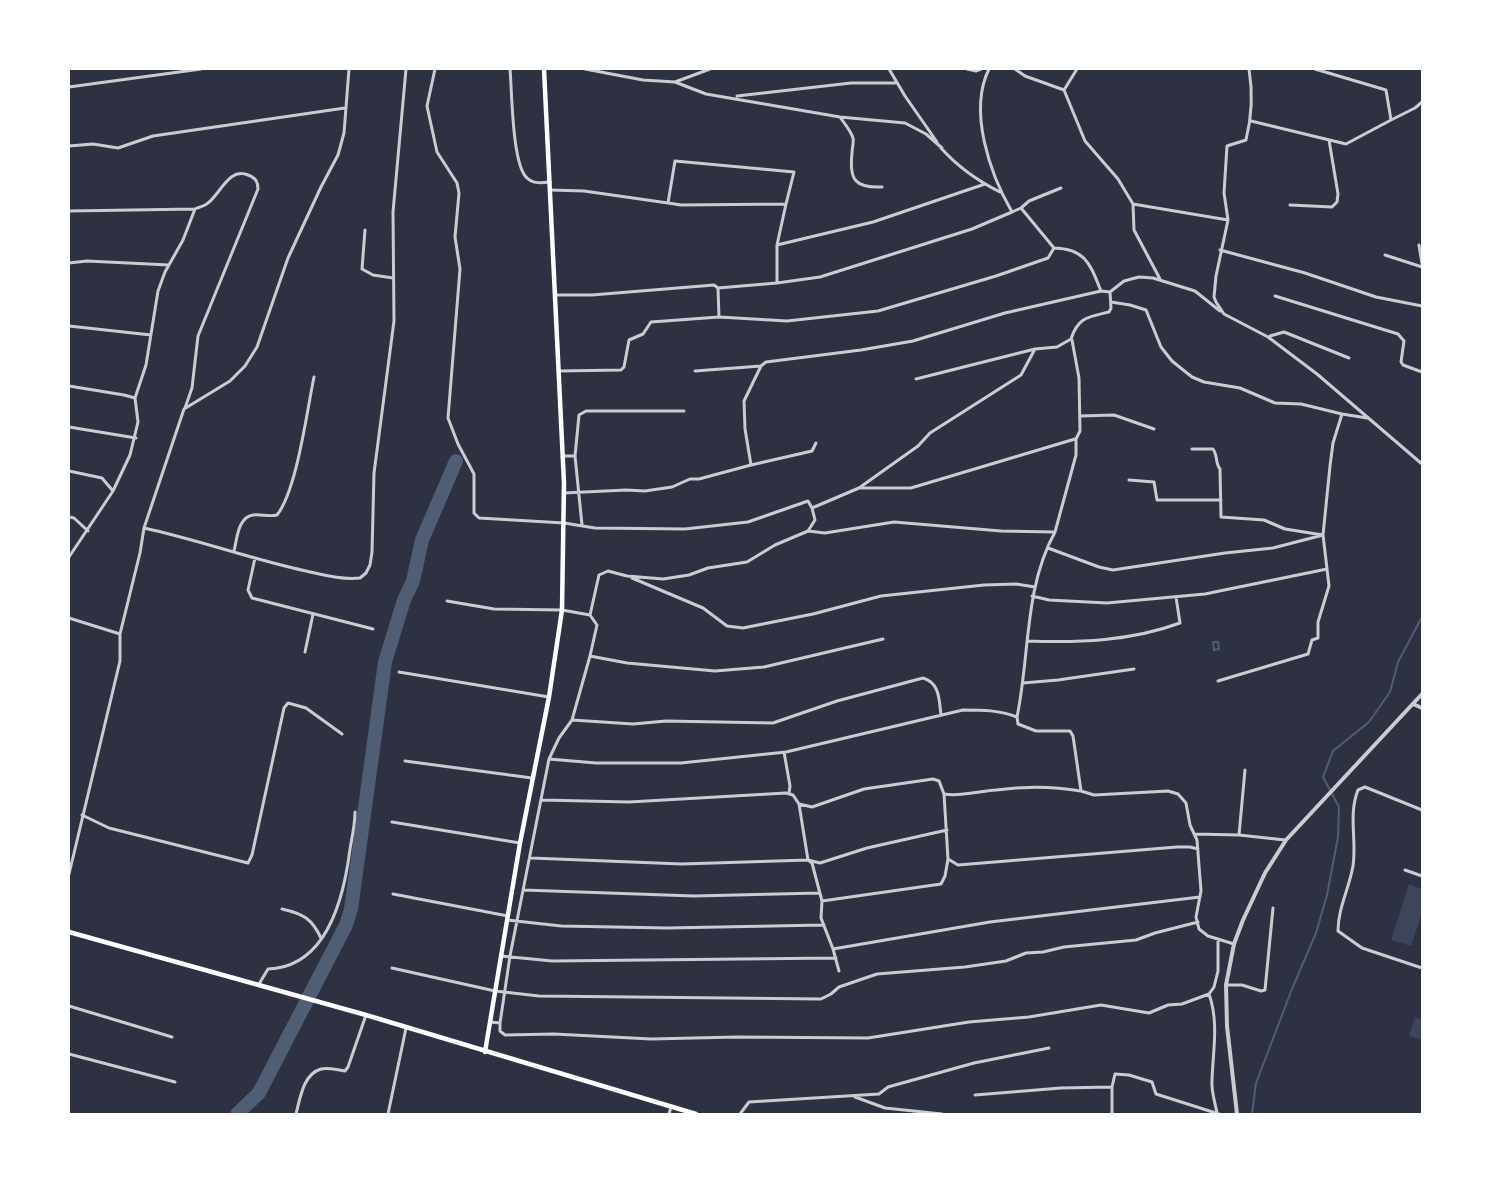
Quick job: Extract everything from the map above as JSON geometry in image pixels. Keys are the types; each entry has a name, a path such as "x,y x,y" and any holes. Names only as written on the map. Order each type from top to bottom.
{"main road":[{"path":"485,1052 520,843 549,697 562,610 564,493 544,69"},
{"path":"69,932 366,1015 696,1114"}],"street":[{"path":"69,87 201,69"},
{"path":"184,409 230,381 245,366 257,347 288,258 338,155 344,133 349,69"},
{"path":"144,528 330,576 360,578 370,566 375,473 394,321 393,212 406,69"},
{"path":"435,69 427,106 437,152 457,183 459,193 455,237 460,269 448,418 458,444 474,474 474,513 479,518 564,523 595,528 685,529 748,522 808,501 815,520 808,531"},
{"path":"510,69 515,144 524,174 529,180 550,183"},
{"path":"585,69 643,80 675,82 706,94 840,117 904,123 926,134 942,148"},
{"path":"675,82 710,69"},
{"path":"889,69 896,83 942,148 959,167 1000,192"},
{"path":"967,69 976,71 981,69"},
{"path":"989,69 981,100 987,158 1011,213"},
{"path":"1015,69 1025,76 1064,90 1085,141 1118,179 1133,204 1134,230 1161,280"},
{"path":"1064,90 1077,69"},
{"path":"1224,314 1214,297 1220,250 1228,220 1224,193 1227,146 1246,140 1251,121 1252,86 1249,69"},
{"path":"1315,69 1386,90 1391,120"},
{"path":"733,97 851,83 896,83"},
{"path":"1251,121 1346,144 1415,108 1422,102"},
{"path":"69,146 93,144 118,148 153,136 346,108"},
{"path":"840,117 853,139 851,165 853,177 860,185 882,187"},
{"path":"1290,205 1332,207 1337,202 1338,194 1329,140"},
{"path":"668,203 675,161 792,171 794,174 777,245 777,284"},
{"path":"69,211 195,209 208,203 231,177 238,173 245,173 255,178 258,183 258,189 240,236 198,336 192,388 144,528 141,553 120,634 120,661 69,874"},
{"path":"777,245 873,222 985,184"},
{"path":"555,295 592,295 714,285 718,288 820,278 972,229 1061,188"},
{"path":"550,190 584,191 681,205 786,204"},
{"path":"1133,204 1228,220"},
{"path":"1021,208 1054,248 1071,249 1086,259 1101,291"},
{"path":"69,557 113,491 136,438 138,422 135,398 146,365 158,291 165,272 183,240 195,209"},
{"path":"365,230 362,269 373,275 394,279"},
{"path":"1385,255 1422,266 1419,245"},
{"path":"559,371 618,372 624,367 629,340 643,334 651,322 718,317 787,321 878,311 1007,273 1048,258 1054,248"},
{"path":"1220,250 1305,273 1376,297 1422,306"},
{"path":"69,263 87,261 169,265"},
{"path":"751,465 745,429 744,401 761,366 766,362 913,341 1005,313 1101,291 1110,292 1125,281 1140,277 1161,280 1195,291 1224,314 1268,337 1370,418 1422,464"},
{"path":"718,288 718,317"},
{"path":"1081,791 1073,736 1070,731 1036,731 1018,724 1017,717 1032,596 1055,532 1076,455 1076,439 1080,431 1078,363 1071,339 1080,321 1089,316 1109,312 1110,292"},
{"path":"1275,296 1398,334 1404,341 1401,362 1403,365 1422,372"},
{"path":"1111,302 1146,310 1161,347 1192,377 1204,382 1240,388 1275,403 1301,404 1370,418"},
{"path":"69,326 151,335"},
{"path":"1268,337 1284,332 1349,358"},
{"path":"916,379 1035,349 1057,347 1071,339"},
{"path":"812,508 859,488 918,446 930,433 1021,375 1035,349"},
{"path":"694,371 761,366"},
{"path":"234,551 241,523 245,517 277,514 285,502 296,464 314,377"},
{"path":"69,386 135,398"},
{"path":"582,525 575,456 579,415 586,411 684,411"},
{"path":"1218,681 1308,654 1312,640 1318,638 1318,622 1329,586 1323,535 1333,443 1342,414"},
{"path":"1080,416 1114,415 1154,429"},
{"path":"69,427 136,438"},
{"path":"859,488 911,488 1076,439"},
{"path":"564,493 645,491 672,487 690,479 699,479 812,452 816,443"},
{"path":"1192,449 1213,449 1217,455 1217,465 1220,469 1221,517 1264,520 1286,529 1323,535"},
{"path":"562,456 575,456"},
{"path":"69,471 102,478 113,491"},
{"path":"1129,480 1154,482 1157,500 1221,500"},
{"path":"69,517 74,518 88,531"},
{"path":"627,576 663,579 689,575 708,568 747,562 775,545 808,531 825,534 894,522 1001,531 1055,532"},
{"path":"1048,548 1113,570 1273,548 1323,535"},
{"path":"255,558 248,590 252,598 373,629"},
{"path":"1032,596 1049,600 1107,603 1205,594 1327,569"},
{"path":"1035,587 1016,584 984,585 881,596 813,615 743,628 727,626 703,608 627,576 608,571 599,575 590,615 597,626 590,656 572,720 559,738 549,759 510,956 500,1031 505,1035 554,1034 651,1039 868,1038 1101,1005 1149,1013 1168,1005 1182,1004 1209,994 1214,987 1218,971 1218,939"},
{"path":"1028,641 1119,639 1161,630 1180,623 1176,596"},
{"path":"447,601 494,609 562,610 590,615"},
{"path":"305,652 313,614"},
{"path":"69,618 120,634"},
{"path":"590,656 627,663 715,671 764,667 883,639"},
{"path":"1023,682 1058,680 1134,669"},
{"path":"399,672 549,697"},
{"path":"572,720 633,724 772,723 837,701 923,678 935,685 941,715"},
{"path":"1237,1114 1227,1026 1226,985 1233,944 1243,920 1265,873 1286,840 1422,694"},
{"path":"82,815 108,828 248,864 252,855 284,708 288,704 306,708 342,734"},
{"path":"1413,704 1422,708"},
{"path":"549,759 596,763 681,763 784,752 963,710 1004,711 1017,717"},
{"path":"784,752 790,786 789,793"},
{"path":"405,761 532,778"},
{"path":"1239,835 1245,770"},
{"path":"799,804 812,807 864,789 933,779 939,781 944,794 948,859 945,876 940,884 822,901"},
{"path":"944,794 954,796 1028,786 1057,787 1094,795 1168,791 1178,794 1186,804 1198,849 1200,897 1196,917 1200,929 1208,936 1233,944"},
{"path":"1422,810 1365,787 1358,790 1352,818 1353,862 1338,916 1338,931 1362,948 1422,968"},
{"path":"542,800 629,802 721,795 789,793 798,800 808,860 812,863 822,901 820,918 839,971"},
{"path":"258,985 268,969 283,967 299,961 312,950 333,918 344,887 356,812"},
{"path":"392,822 520,843"},
{"path":"531,858 682,864 808,860 820,863 867,848 947,830"},
{"path":"1194,834 1239,835 1286,840"},
{"path":"948,859 958,865 1177,847 1198,849"},
{"path":"1405,870 1422,876"},
{"path":"523,890 694,896 819,893"},
{"path":"393,894 517,921 561,926 667,928 824,925"},
{"path":"833,950 990,922 1200,897"},
{"path":"1226,985 1265,990 1273,908"},
{"path":"282,909 294,912 313,922 321,938"},
{"path":"392,968 495,991 539,996 821,999 839,987 877,974 1006,961 1026,953 1136,940 1198,922"},
{"path":"501,956 552,961 836,958"},
{"path":"1209,994 1214,1017 1215,1046 1211,1082 1218,1114"},
{"path":"69,1006 172,1037"},
{"path":"296,1114 303,1088 317,1071 325,1069 345,1071 348,1067 366,1015"},
{"path":"490,1022 500,1023"},
{"path":"388,1114 406,1027"},
{"path":"740,1114 749,1102 879,1094 888,1087 974,1063 1049,1048"},
{"path":"69,1054 175,1082"},
{"path":"1112,1114 1112,1087 1115,1074 1129,1075 1152,1082 1156,1094 1218,1114"},
{"path":"975,1095 1061,1088 1112,1087"},
{"path":"853,1096 885,1108 942,1114"},
{"path":"669,1114 671,1107"}],"shaded area":[{"path":"1409,884 1422,889 1422,912 1411,946 1391,940"},
{"path":"1415,1017 1422,1020 1422,1040 1409,1036"}],"waterway":[{"path":"237,1114 259,1093 346,925 351,909 385,662 404,600 413,581 422,540 456,461"},
{"path":"1252,1114 1256,1083 1316,933 1327,895 1338,837 1339,807 1323,777 1333,751 1369,722 1390,692 1398,662 1422,617"},
{"path":"1213,642 1218,642 1219,649 1214,650 1213,642"}]}
